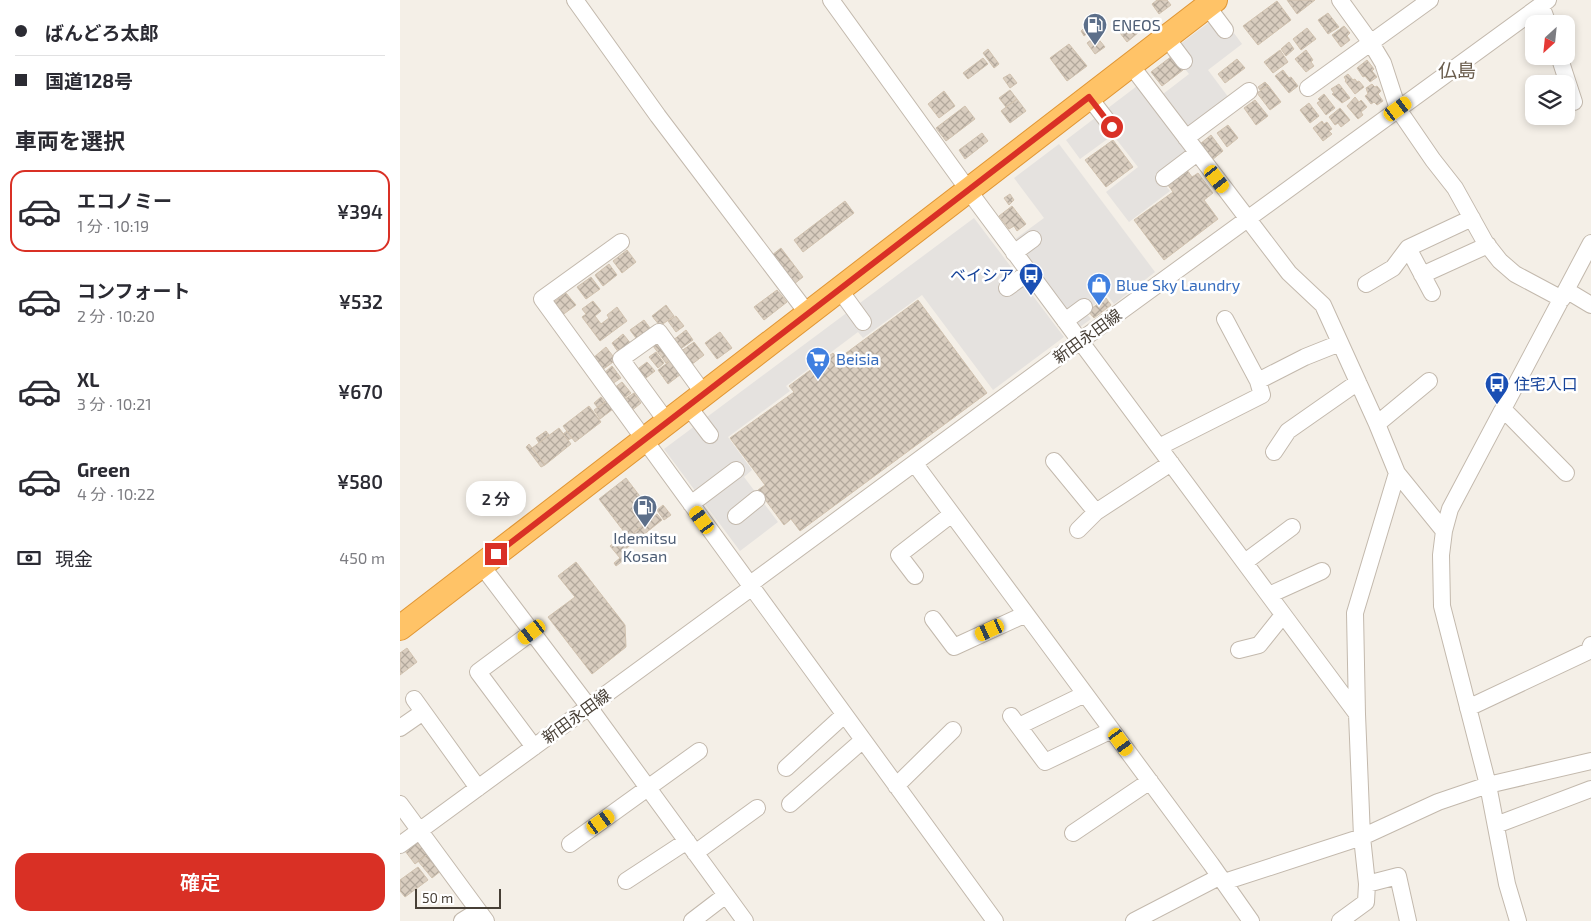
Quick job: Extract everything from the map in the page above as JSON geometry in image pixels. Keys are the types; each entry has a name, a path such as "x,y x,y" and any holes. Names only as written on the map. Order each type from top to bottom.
{"highway":[{"path":"400,628 1211,3"}],"street":[{"path":"575,0 658,116 808,314"},
{"path":"830,0 968,191 1357,714"},
{"path":"1340,0 1372,43 1383,63 1398,109 1455,188 1488,246 1500,261 1515,274 1591,305"},
{"path":"1308,88 1430,0"},
{"path":"1544,2 1546,15"},
{"name":"新田永田線","path":"400,845 1080,341 1544,2"},
{"path":"1211,3 1225,30"},
{"path":"1166,37 1184,61"},
{"path":"1130,64 1289,273 1323,305 1397,473 1444,531"},
{"path":"1186,138 1249,90"},
{"path":"1089,97 1112,127"},
{"path":"1164,178 1197,153"},
{"path":"1366,284 1393,268 1408,248 1472,218"},
{"path":"1014,253 1034,239"},
{"path":"620,242 542,299 995,921"},
{"path":"1518,921 1507,884 1488,785 1442,606 1441,555 1444,531 1450,509 1591,243"},
{"path":"1422,276 1488,246"},
{"path":"1408,248 1432,292"},
{"path":"1007,288 1029,272"},
{"path":"839,289 863,322"},
{"path":"1065,321 1084,307"},
{"path":"1159,447 1262,395 1258,381 1225,319"},
{"path":"667,422 621,359 659,332 696,400 710,435"},
{"path":"1258,381 1305,357 1340,343"},
{"path":"1377,424 1429,381"},
{"path":"1274,452 1288,431 1358,382"},
{"path":"1503,408 1566,473"},
{"path":"1054,461 1096,512"},
{"path":"1078,530 1096,512 1172,463"},
{"path":"915,464 1150,781 1251,921"},
{"path":"690,504 736,470"},
{"path":"1340,921 1366,902 1367,884 1362,837 1355,613 1397,473"},
{"path":"736,516 758,499"},
{"path":"915,576 899,555 952,514"},
{"path":"1245,562 1292,527"},
{"path":"482,566 745,921"},
{"path":"1269,596 1322,571"},
{"path":"933,619 954,647 1026,614"},
{"path":"1239,650 1259,645 1283,614"},
{"path":"532,632 478,672 534,747"},
{"path":"1468,708 1590,648"},
{"path":"1085,694 1015,721 1045,762 1112,730"},
{"path":"400,728 418,705 478,788"},
{"path":"786,768 844,715"},
{"path":"896,786 953,730"},
{"path":"790,804 863,740"},
{"path":"570,844 699,751"},
{"path":"1134,921 1221,880 1362,837 1438,802 1488,785 1591,761"},
{"path":"1073,833 1150,781"},
{"path":"1496,825 1591,789"},
{"path":"400,804 482,916 462,921"},
{"path":"626,881 691,847 757,808"},
{"path":"1367,884 1398,876 1408,921"},
{"path":"692,921 726,895"}],"shaded area":[{"path":"1220,14 1242,44 1208,70 1229,98 1189,128 1163,94 1189,74 1171,51"},
{"path":"1137,86 1195,162 1165,185 1170,191 1129,222 1106,192 1138,167 1113,135 1080,159 1066,140"},
{"path":"1059,144 1155,272 1114,304 1107,295 1085,312 1091,319 1080,327 1014,240 1044,218 1014,178"},
{"path":"974,218 1064,337 993,390 922,295 863,338 858,332 786,386 790,391 728,437 752,470 744,477 778,522 740,551 664,449"}],"building":[{"path":"1157,0 1167,0 1171,5 1159,14 1152,4"},
{"path":"1287,0 1315,0 1297,14"},
{"path":"1277,1 1291,20 1258,45 1243,26"},
{"path":"1328,13 1339,27 1328,34 1318,20"},
{"path":"1129,20 1139,32 1127,42 1117,29"},
{"path":"1344,26 1350,33 1347,36 1350,40 1341,47 1332,35"},
{"path":"1085,27 1089,32 1084,36 1081,31"},
{"path":"1307,28 1316,39 1301,50 1293,39"},
{"path":"1096,36 1105,47 1095,54 1087,43"},
{"path":"1289,42 1294,49 1286,56 1281,49"},
{"path":"1069,44 1087,66 1067,81 1050,58"},
{"path":"988,49 999,64 994,68 983,53"},
{"path":"1280,50 1288,62 1273,73 1264,62"},
{"path":"1306,50 1313,60 1311,62 1314,66 1306,72 1295,59"},
{"path":"1172,56 1183,70 1162,86 1151,72"},
{"path":"983,58 988,64 968,79 963,73"},
{"path":"1237,59 1245,68 1225,83 1218,74"},
{"path":"1367,60 1377,77 1370,82 1365,76 1363,77 1357,68"},
{"path":"1283,70 1298,86 1289,93 1275,76"},
{"path":"1010,74 1017,83 1010,88 1003,78"},
{"path":"1348,74 1353,80 1359,81 1364,87 1355,94 1345,81 1344,77"},
{"path":"1265,82 1268,85 1260,90 1258,87"},
{"path":"1339,84 1350,98 1342,103 1332,94 1334,93 1331,89"},
{"path":"1372,84 1381,91 1378,94 1383,101 1377,105 1374,102 1371,104 1365,96 1368,94 1366,88"},
{"path":"1268,85 1281,102 1270,110 1257,93"},
{"path":"1010,90 1017,99 1006,107 999,98"},
{"path":"944,91 955,106 939,118 928,104"},
{"path":"1324,94 1335,108 1326,115 1317,103 1320,101 1318,99"},
{"path":"1355,97 1359,102 1361,100 1367,107 1361,112 1363,115 1358,119 1347,106"},
{"path":"1017,99 1026,111 1010,123 1001,111"},
{"path":"1255,100 1268,116 1256,125 1244,108"},
{"path":"1309,103 1319,116 1310,123 1300,110"},
{"path":"965,106 975,119 946,141 936,128"},
{"path":"1340,108 1350,120 1341,127 1338,123 1335,125 1329,117"},
{"path":"1322,121 1324,124 1327,122 1332,129 1329,131 1332,134 1323,141 1313,128"},
{"path":"1228,125 1238,138 1227,147 1217,133"},
{"path":"982,133 988,141 965,159 959,150"},
{"path":"1211,135 1223,151 1212,160 1200,144"},
{"path":"1113,140 1133,167 1106,187 1085,160"},
{"path":"1187,170 1192,177 1198,173 1213,193 1204,200 1218,219 1164,260 1134,220 1173,192 1168,185"},
{"path":"1010,194 1014,200 1009,205 1004,198"},
{"path":"845,201 854,213 803,252 794,240"},
{"path":"1012,206 1026,224 1017,231 1014,226 1009,229 999,216"},
{"path":"781,248 803,277 794,284 772,255"},
{"path":"627,250 636,262 622,273 613,261"},
{"path":"609,264 617,275 603,286 595,275"},
{"path":"591,277 600,289 586,299 577,287"},
{"path":"777,290 787,302 764,320 754,307"},
{"path":"566,293 576,305 561,316 554,302"},
{"path":"1106,298 1111,305 1094,318 1088,311"},
{"path":"918,300 987,393 800,531 791,519 784,525 758,490 765,485 730,438 794,392 789,386 833,353 838,359"},
{"path":"593,301 601,311 595,316 601,324 609,318 607,315 617,307 627,321 600,341 582,317 586,314 582,309"},
{"path":"666,305 674,316 660,326 652,316"},
{"path":"676,316 684,326 676,332 668,321"},
{"path":"644,320 653,332 639,342 630,330"},
{"path":"686,330 693,340 679,350 672,341"},
{"path":"720,332 732,348 717,359 705,343"},
{"path":"623,334 632,345 621,356 612,343"},
{"path":"659,341 672,358 666,363 653,346"},
{"path":"694,342 704,355 691,365 680,352"},
{"path":"606,347 616,360 602,370 593,358"},
{"path":"656,352 664,363 658,368 649,357"},
{"path":"671,360 681,374 668,384 658,370"},
{"path":"647,362 655,371 642,381 635,371"},
{"path":"612,366 621,378 612,384 604,373"},
{"path":"622,382 631,393 623,399 614,388"},
{"path":"634,393 641,403 630,412 622,401"},
{"path":"601,397 605,402 598,408 594,403"},
{"path":"606,401 613,409 600,419 594,410"},
{"path":"589,406 601,422 575,442 563,426"},
{"path":"559,428 571,444 545,465 532,448"},
{"path":"546,431 549,435 539,443 536,438"},
{"path":"567,431 572,438 568,440 563,434"},
{"path":"529,444 545,465 541,467 526,447"},
{"path":"626,478 655,516 628,537 599,499"},
{"path":"663,505 671,515 664,520 657,510"},
{"path":"657,514 662,520 623,551 628,557 616,566 614,563 620,558 610,546 626,534 628,537"},
{"path":"576,562 625,625 626,647 592,674 548,617 575,597 558,576"},
{"path":"407,648 417,662 400,675 400,653"},
{"path":"417,836 430,852 415,864 402,847"},
{"path":"429,853 442,870 432,878 418,861"},
{"path":"418,867 428,880 405,897 400,891 400,880"}],"place":[{"name":"ENEOS","path":"1095,46"},
{"name":"ベイシア","path":"1031,296"},
{"name":"Blue Sky Laundry","path":"1099,306"},
{"name":"Beisia","path":"818,380"},
{"name":"住宅入口","path":"1497,405"},
{"name":"Idemitsu Kosan","path":"645,528"}],"district":[{"name":"仏島","path":"1457,70"}],"route":[{"path":"496,554 1089,97 1112,127"}]}
